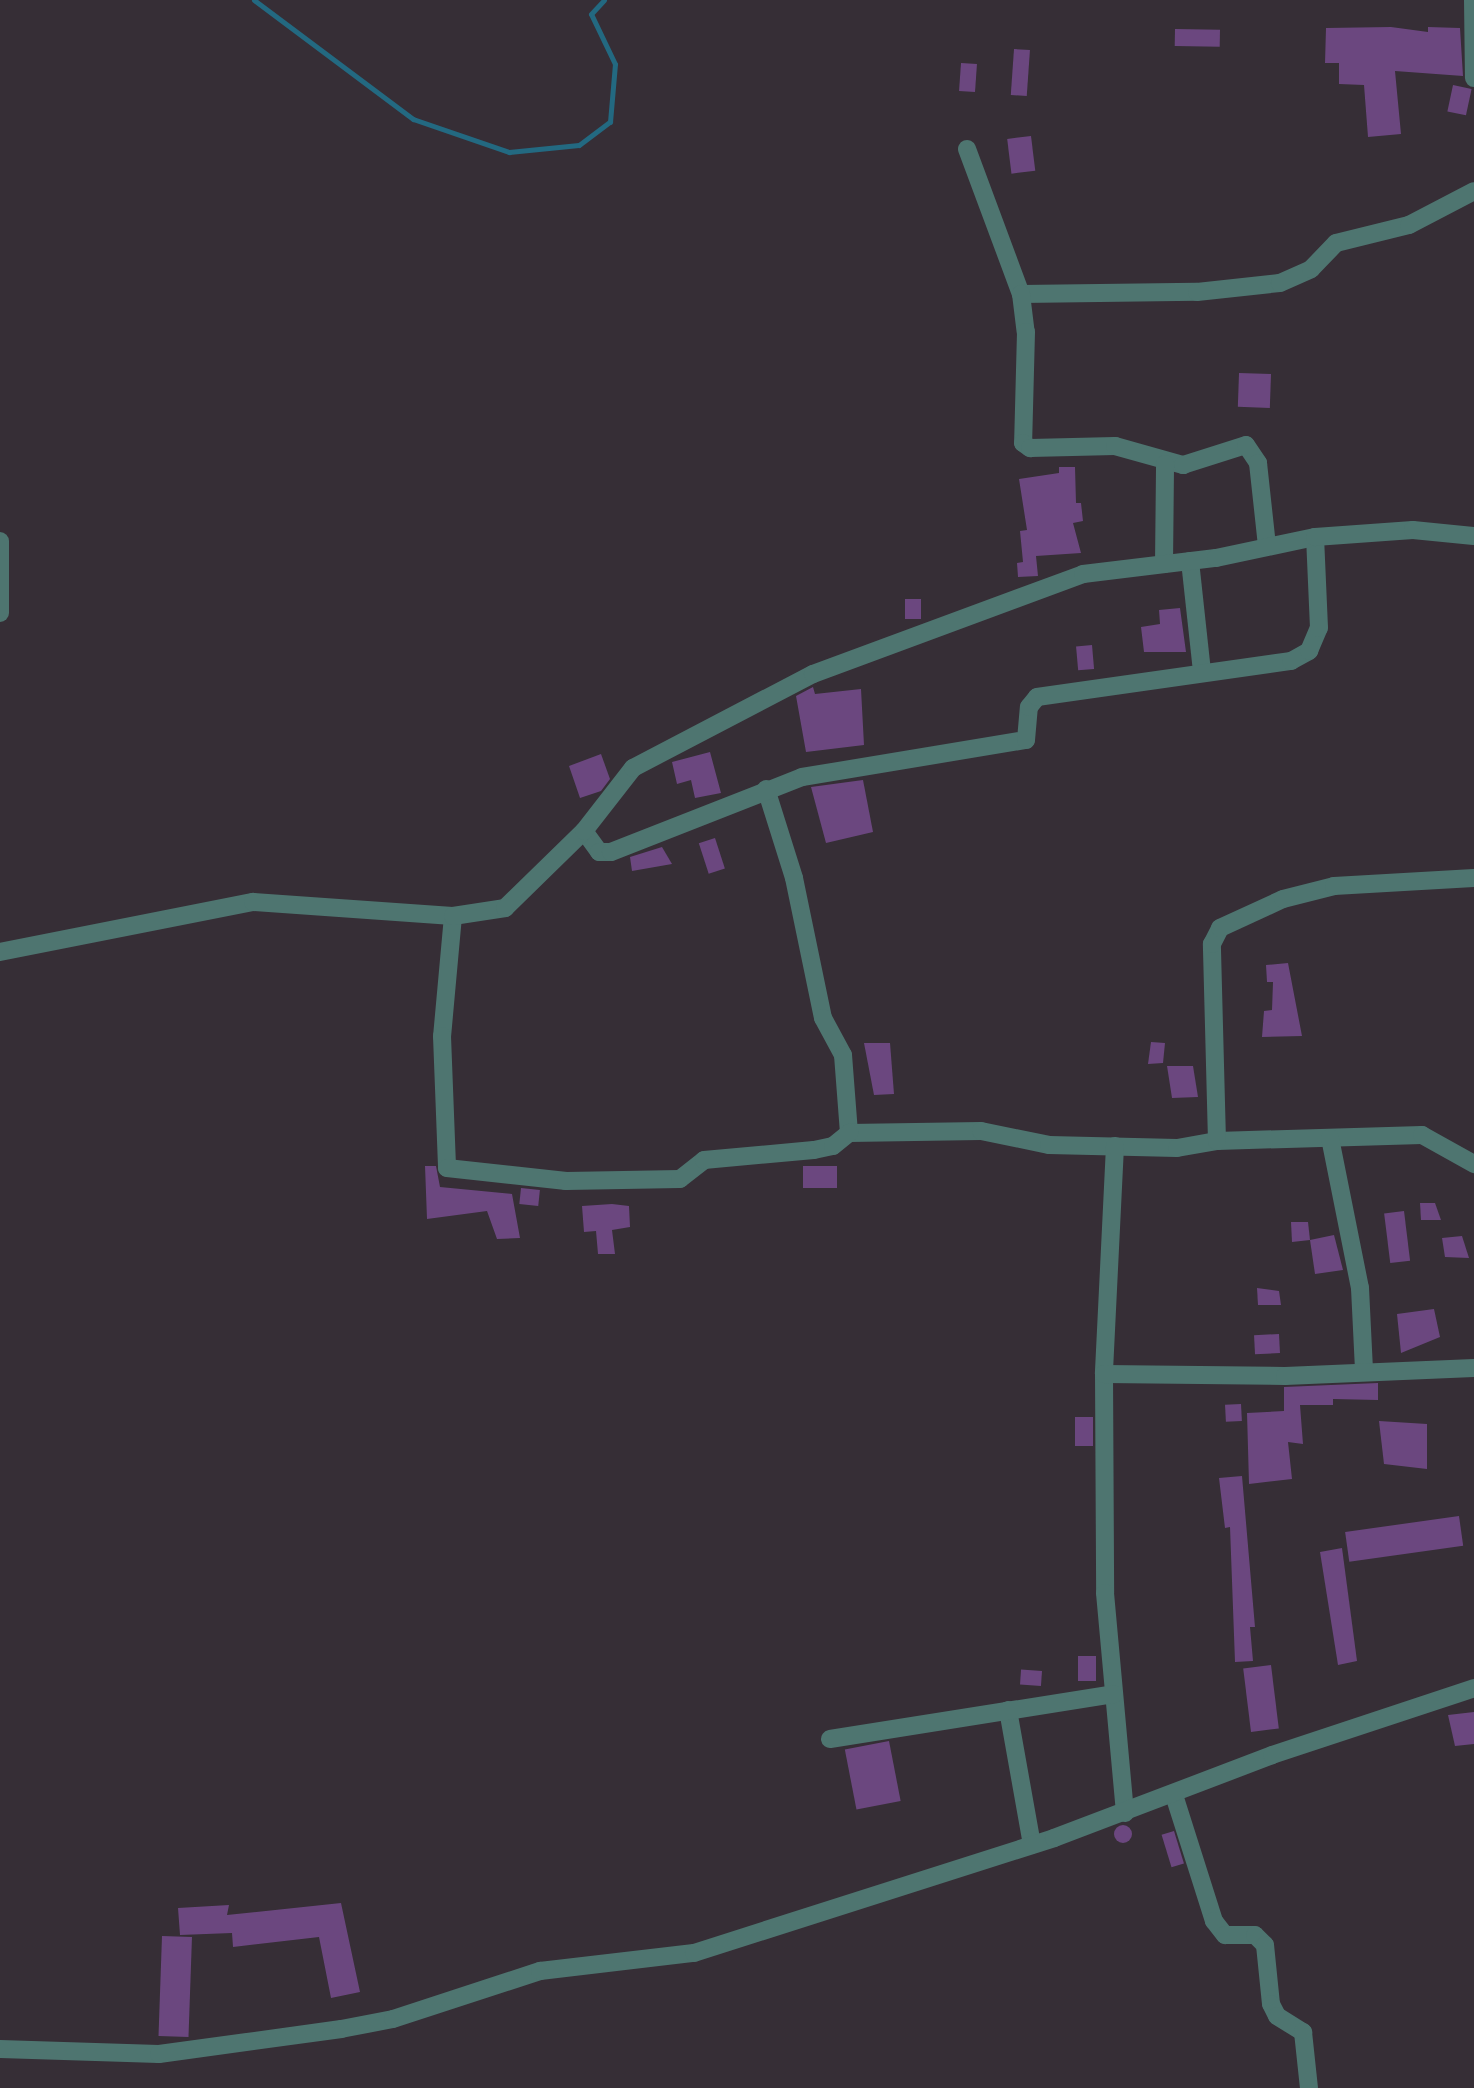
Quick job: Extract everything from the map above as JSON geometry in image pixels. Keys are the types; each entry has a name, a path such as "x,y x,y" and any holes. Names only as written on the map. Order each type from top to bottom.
{"street":[{"path":"1473,0 1474,78"},
{"path":"967,149 1021,294 1026,332 1023,443 1030,448 1115,446 1165,464 1200,463 1236,445 1254,450 1267,546"},
{"path":"1021,294 1160,293 1280,283 1311,269 1336,243 1409,225 1474,191"},
{"path":"1164,564 1165,464"},
{"path":"0,952 253,902 453,916 505,908 584,831 633,768 813,674 1083,574 1190,561 1315,537 1413,530 1474,536"},
{"path":"584,831 599,852 611,852 766,789 881,762 1014,743 1028,737 1028,706 1037,697 1202,671 1291,661 1309,651 1319,628 1315,537"},
{"path":"0,541 0,613"},
{"path":"1190,561 1202,671"},
{"path":"766,789 794,878 823,1018 843,1055 849,1133"},
{"path":"1217,1141 1212,944 1220,928 1283,899 1334,886 1389,878 1474,878"},
{"path":"453,916 442,1036 447,1167 566,1181 680,1179 704,1160 814,1150 833,1146 849,1133 981,1131 1049,1145 1177,1148 1217,1141 1434,1137 1452,1155 1474,1164"},
{"path":"1330,1138 1360,1289 1364,1371"},
{"path":"1115,1146 1104,1374 1105,1593 1125,1813"},
{"path":"1104,1374 1285,1376 1474,1368"},
{"path":"0,2049 159,2054 341,2029 393,2019 540,1971 694,1953 1032,1845 1174,1795 1272,1755 1474,1688"},
{"path":"830,1739 1113,1694"},
{"path":"1008,1710 1032,1845"},
{"path":"1174,1795 1220,1931 1255,1936 1265,1945 1271,2004 1277,2016 1304,2032 1309,2088"}],"building":[{"path":"1391,27 1428,32 1428,27 1460,28 1463,76 1395,71 1401,134 1368,137 1364,85 1339,84 1339,63 1325,63 1326,28"},
{"path":"1175,29 1220,30 1220,47 1175,46"},
{"path":"1014,49 1030,50 1027,96 1011,95"},
{"path":"961,63 977,64 975,92 959,91"},
{"path":"1453,85 1472,89 1466,115 1447,111"},
{"path":"1031,136 1035,171 1011,174 1007,139"},
{"path":"1239,373 1271,374 1270,408 1238,407"},
{"path":"1059,467 1075,467 1076,503 1081,503 1083,521 1073,523 1081,553 1036,556 1038,576 1018,577 1017,563 1023,562 1020,531 1027,530 1019,479 1059,473"},
{"path":"905,599 921,599 921,619 905,619"},
{"path":"1180,608 1186,652 1144,652 1141,627 1160,624 1159,610"},
{"path":"1092,645 1094,669 1078,670 1076,646"},
{"path":"813,687 815,694 861,689 864,745 806,752 796,696"},
{"path":"710,752 721,793 695,798 691,780 677,784 672,762"},
{"path":"601,754 610,779 601,791 580,798 569,766"},
{"path":"863,780 873,832 826,843 811,787"},
{"path":"715,838 725,868 709,874 699,843"},
{"path":"662,847 672,864 632,871 630,857"},
{"path":"1288,963 1302,1036 1262,1037 1264,1011 1272,1010 1273,982 1267,982 1266,965"},
{"path":"1151,1042 1165,1043 1163,1063 1148,1064"},
{"path":"864,1043 890,1043 894,1094 874,1095"},
{"path":"1167,1066 1193,1066 1198,1097 1172,1098"},
{"path":"425,1166 436,1166 440,1187 512,1194 520,1238 497,1239 487,1211 427,1219"},
{"path":"803,1166 837,1166 837,1188 803,1188"},
{"path":"521,1188 540,1190 538,1206 519,1204"},
{"path":"1420,1203 1435,1203 1441,1220 1421,1220"},
{"path":"582,1206 629,1206 630,1227 612,1230 615,1254 598,1254 596,1231 584,1232"},
{"path":"1404,1211 1410,1261 1390,1263 1384,1213"},
{"path":"1291,1222 1308,1222 1310,1240 1292,1242"},
{"path":"1334,1235 1343,1270 1315,1274 1310,1240"},
{"path":"1462,1236 1469,1258 1445,1257 1442,1238"},
{"path":"1257,1288 1279,1291 1281,1305 1258,1305"},
{"path":"1434,1309 1440,1337 1401,1353 1397,1314"},
{"path":"1279,1334 1280,1353 1255,1354 1254,1335"},
{"path":"1378,1383 1378,1400 1333,1399 1333,1405 1300,1405 1303,1444 1288,1442 1292,1479 1249,1484 1247,1413 1284,1411 1284,1387"},
{"path":"1241,1404 1242,1421 1226,1422 1225,1405"},
{"path":"1075,1417 1093,1417 1093,1446 1075,1446"},
{"path":"1379,1421 1427,1424 1427,1469 1384,1464"},
{"path":"1242,1476 1255,1627 1250,1627 1253,1661 1235,1662 1230,1527 1225,1528 1219,1478"},
{"path":"1459,1516 1463,1546 1349,1562 1345,1532"},
{"path":"1342,1548 1357,1661 1338,1665 1320,1552"},
{"path":"1078,1656 1096,1656 1096,1681 1078,1681"},
{"path":"1271,1665 1279,1729 1251,1732 1243,1668"},
{"path":"1021,1670 1042,1671 1041,1686 1020,1684"},
{"path":"1474,1712 1474,1744 1455,1746 1448,1715"},
{"path":"889,1741 901,1801 856,1809 845,1750"},
{"path":"1119,1825 1127,1825 1132,1834 1130,1841 1119,1843 1114,1838 1114,1830"},
{"path":"1174,1831 1184,1864 1172,1867 1162,1835"},
{"path":"341,1903 360,1992 331,1998 319,1937 233,1947 232,1933 180,1935 178,1908 229,1905 227,1915"},
{"path":"162,1936 192,1937 188,2037 159,2036"}],"waterway":[{"path":"254,0 413,119 509,152 579,145 610,122 615,64 591,14 604,0"}]}
